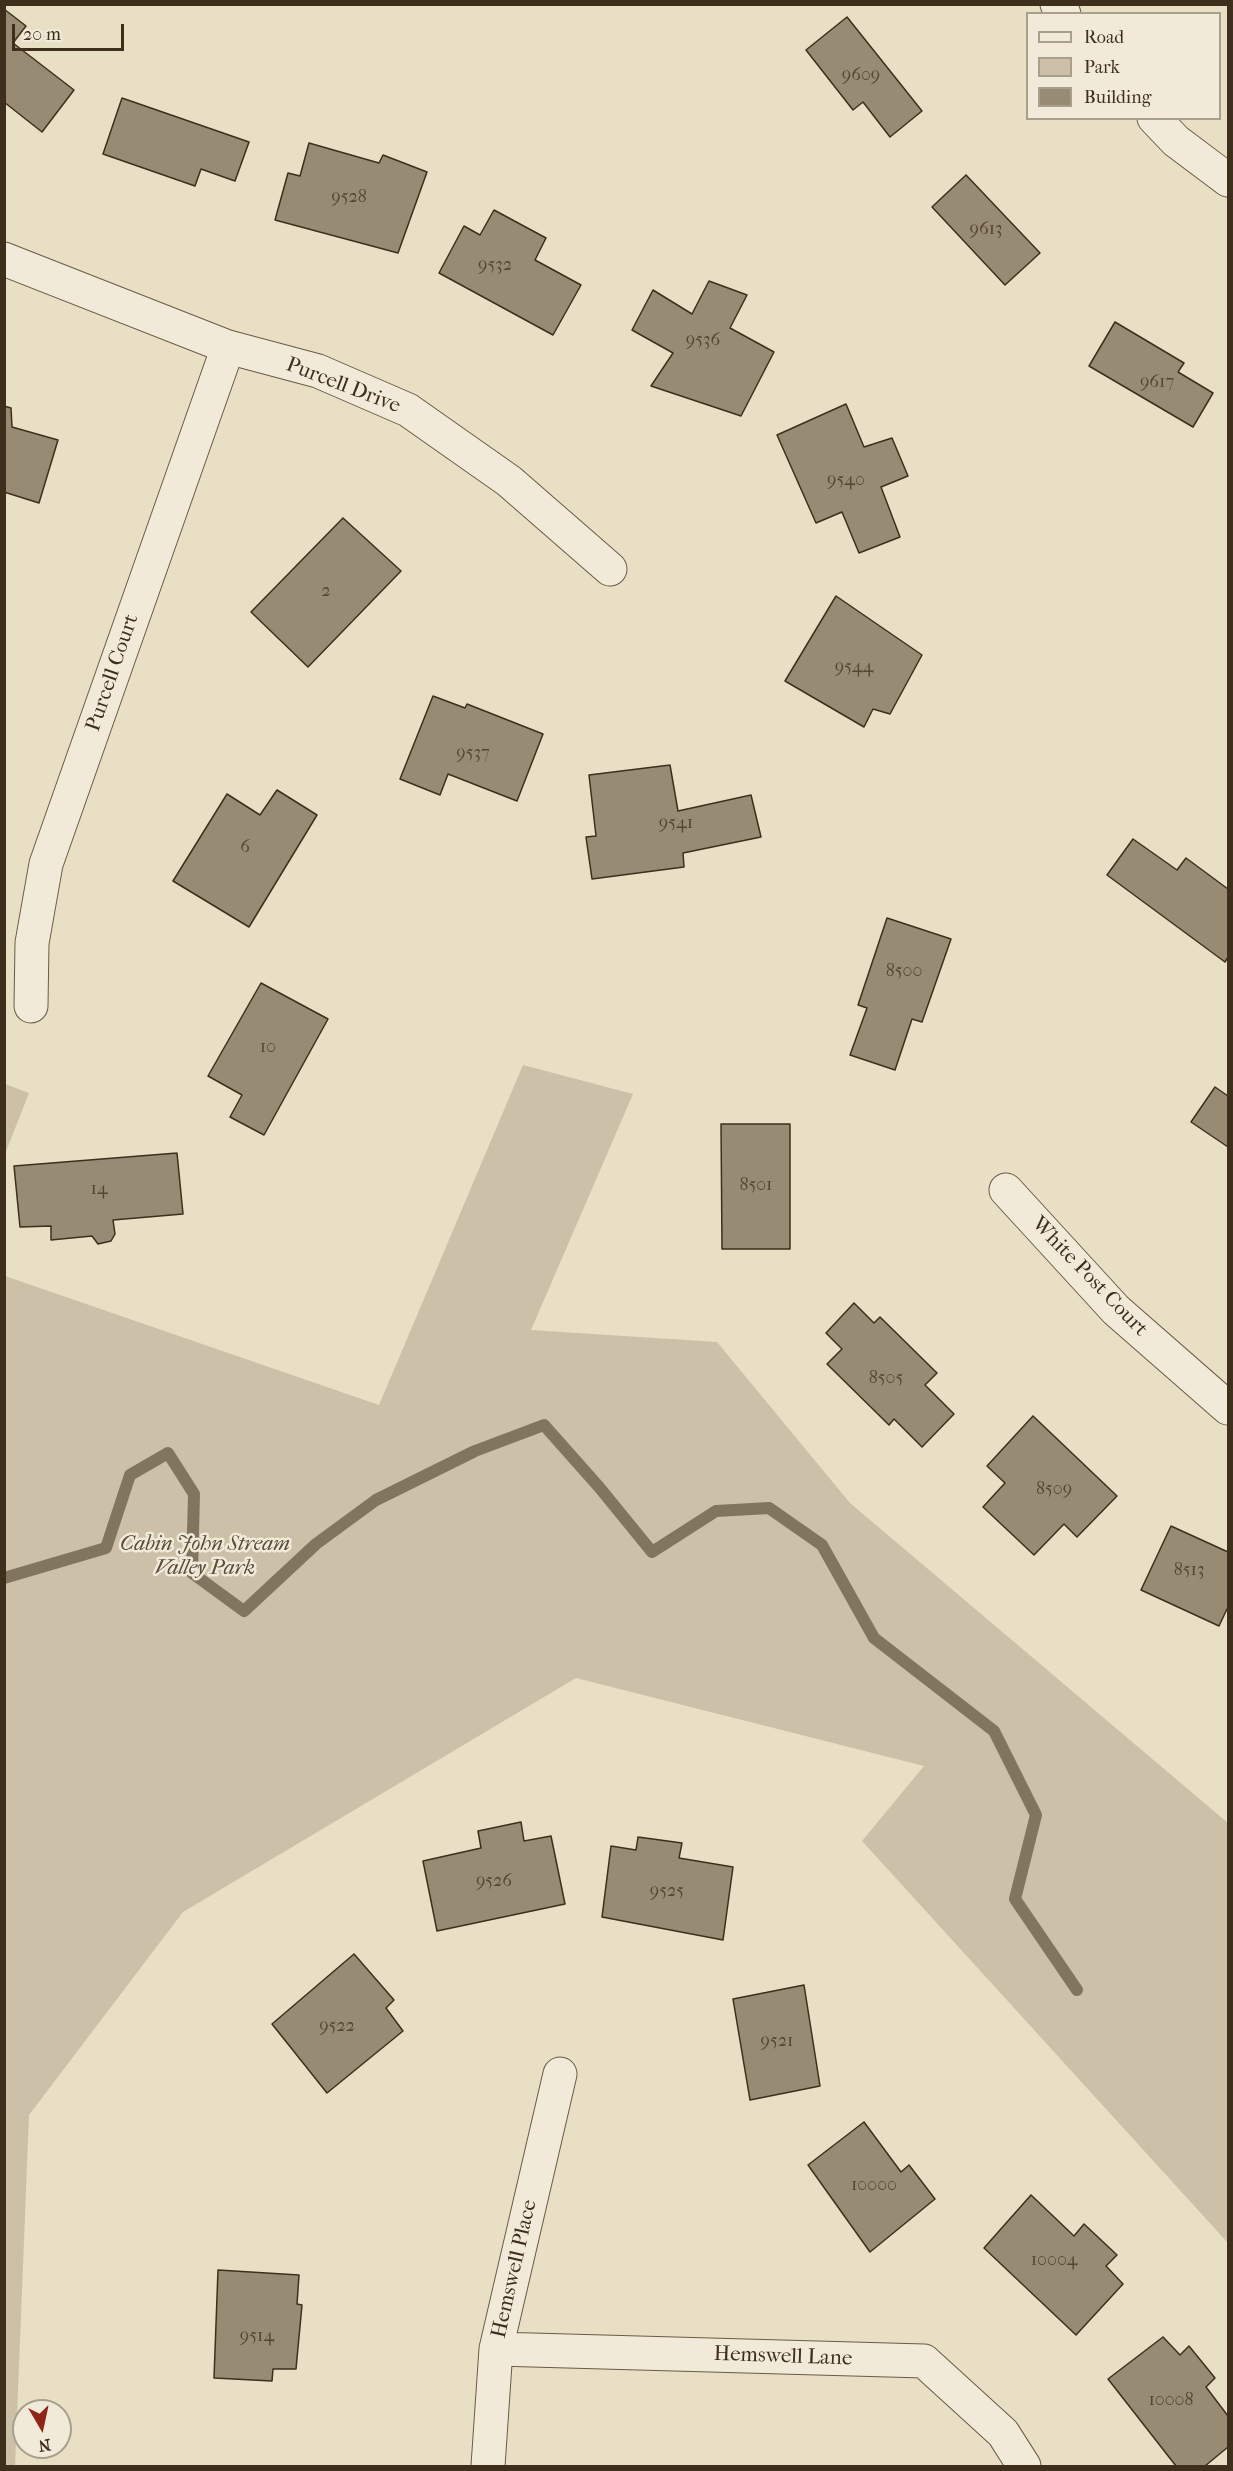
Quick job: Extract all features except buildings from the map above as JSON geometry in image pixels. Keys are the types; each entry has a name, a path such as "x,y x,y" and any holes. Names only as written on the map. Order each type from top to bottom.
{"street":[{"path":"1156,120 1176,141 1228,180"},
{"name":"Purcell Drive","path":"4,259 228,347 318,371 408,410 509,481 610,569"},
{"name":"Purcell Court","path":"31,1006 32,944 46,864 228,347"},
{"name":"White Post Court","path":"1006,1190 1116,1310 1228,1408"},
{"name":"Hemswell Place","path":"488,2466 496,2349 560,2073"},
{"name":"Hemswell Lane","path":"496,2349 924,2361 1003,2433 1024,2466"}],"green space":[{"name":"Cabin John Stream Valley Park","path":"523,1065 633,1094 531,1330 717,1342 850,1503 1228,1823 1228,2243 862,1841 924,1766 576,1678 183,1912 29,2115 18,2399 12,2399 12,2459 15,2459 15,2466 5,2466 5,1276 379,1405"},
{"path":"4,1084 29,1093 5,1154"}],"waterway":[{"path":"4,1578 106,1548 130,1475 168,1453 194,1494 192,1573 244,1611 316,1544 376,1500 475,1451 544,1425 652,1552 716,1511 769,1508 822,1545 874,1638 994,1731 1036,1815 1015,1899 1077,1990"}]}
